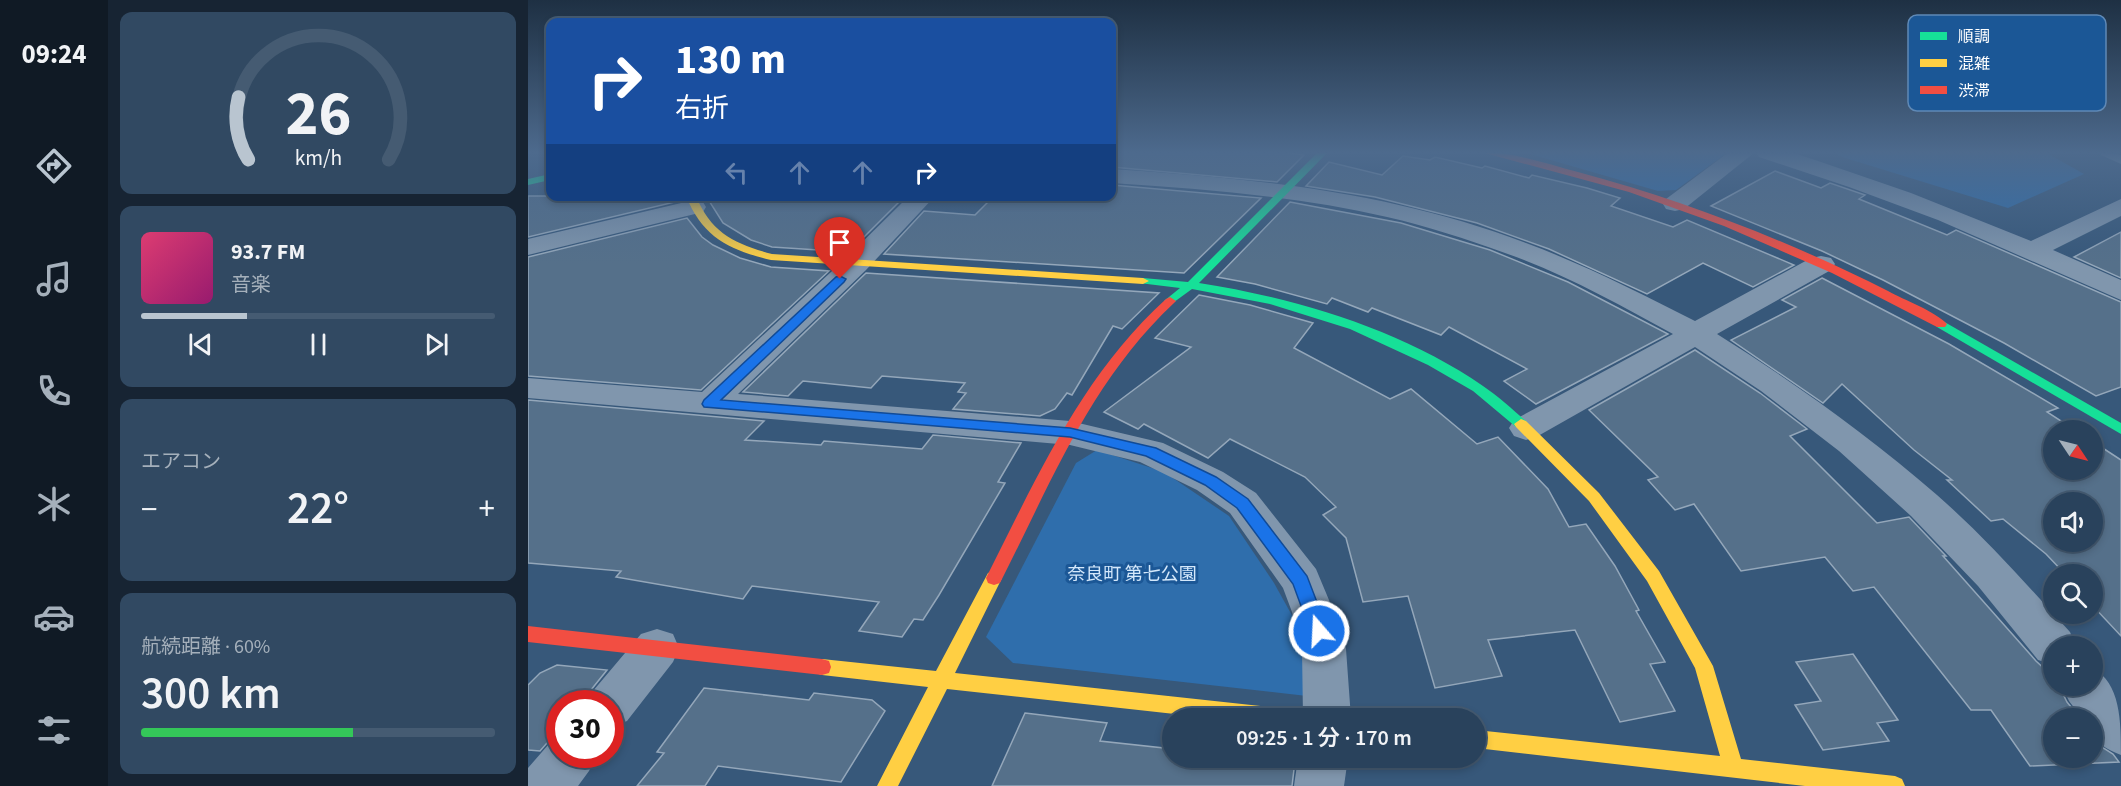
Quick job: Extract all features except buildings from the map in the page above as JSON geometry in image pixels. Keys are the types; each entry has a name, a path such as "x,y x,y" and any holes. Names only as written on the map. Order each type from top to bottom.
{"street":[{"path":"1271,189 1340,199 1426,219 1501,242 1600,284 1695,334 1771,384 1844,437 1921,503 2017,599 2046,636"},
{"path":"887,786 1070,432 1123,351 1173,297 1192,284 1290,189"},
{"path":"1623,189 1727,223 1821,264 1919,312 2021,367 2121,429"},
{"path":"1675,204 1696,189"},
{"path":"1877,189 2033,250 2121,291"},
{"path":"709,404 856,264 917,201"},
{"path":"528,248 692,202 716,236 736,247 771,257 1192,284 1254,295 1315,312 1386,338 1473,385 1526,428 1594,497 1653,576 1704,666 1738,777"},
{"path":"2033,250 2121,206"},
{"path":"1526,428 1821,264"},
{"path":"528,388 1070,432 1150,452 1210,481 1243,503 1301,581 1324,649 1327,708"},
{"path":"528,634 1197,708"},
{"path":"623,690 657,648"},
{"path":"2093,696 2121,732"},
{"path":"1486,741 1738,777 1895,786"},
{"path":"546,786 561,768"},
{"path":"1319,786 1322,768"}],"green space":[{"path":"1650,189 1678,189 1676,190 1658,191"},
{"path":"1945,189 2051,189 2008,208"},
{"name":"奈良町 第七公園","path":"1097,450 1164,472 1229,516 1274,583 1304,637 1307,696 1013,663 986,637 1076,463"}],"traffic: fast":[{"path":"1170,301 1192,284 1287,189"},
{"path":"1143,281 1230,291 1313,312 1354,326 1433,362 1471,384 1521,424"},
{"path":"1941,324 2121,429"}],"traffic: slow":[{"path":"693,201 704,221 722,238 744,249 771,257 1143,281"},
{"path":"1521,424 1594,497 1653,576 1704,666 1734,768"},
{"path":"887,786 994,578"},
{"path":"822,667 1197,708"},
{"path":"1486,740 1895,786"}],"traffic: jam":[{"path":"1626,189 1764,238 1836,270 1941,324"},
{"path":"994,578 1049,469 1093,392 1142,326 1170,301"},
{"path":"528,634 822,667"}],"route":[{"path":"840,279 709,404 1070,432 1150,452 1210,481 1243,503 1301,581 1319,631"}]}
